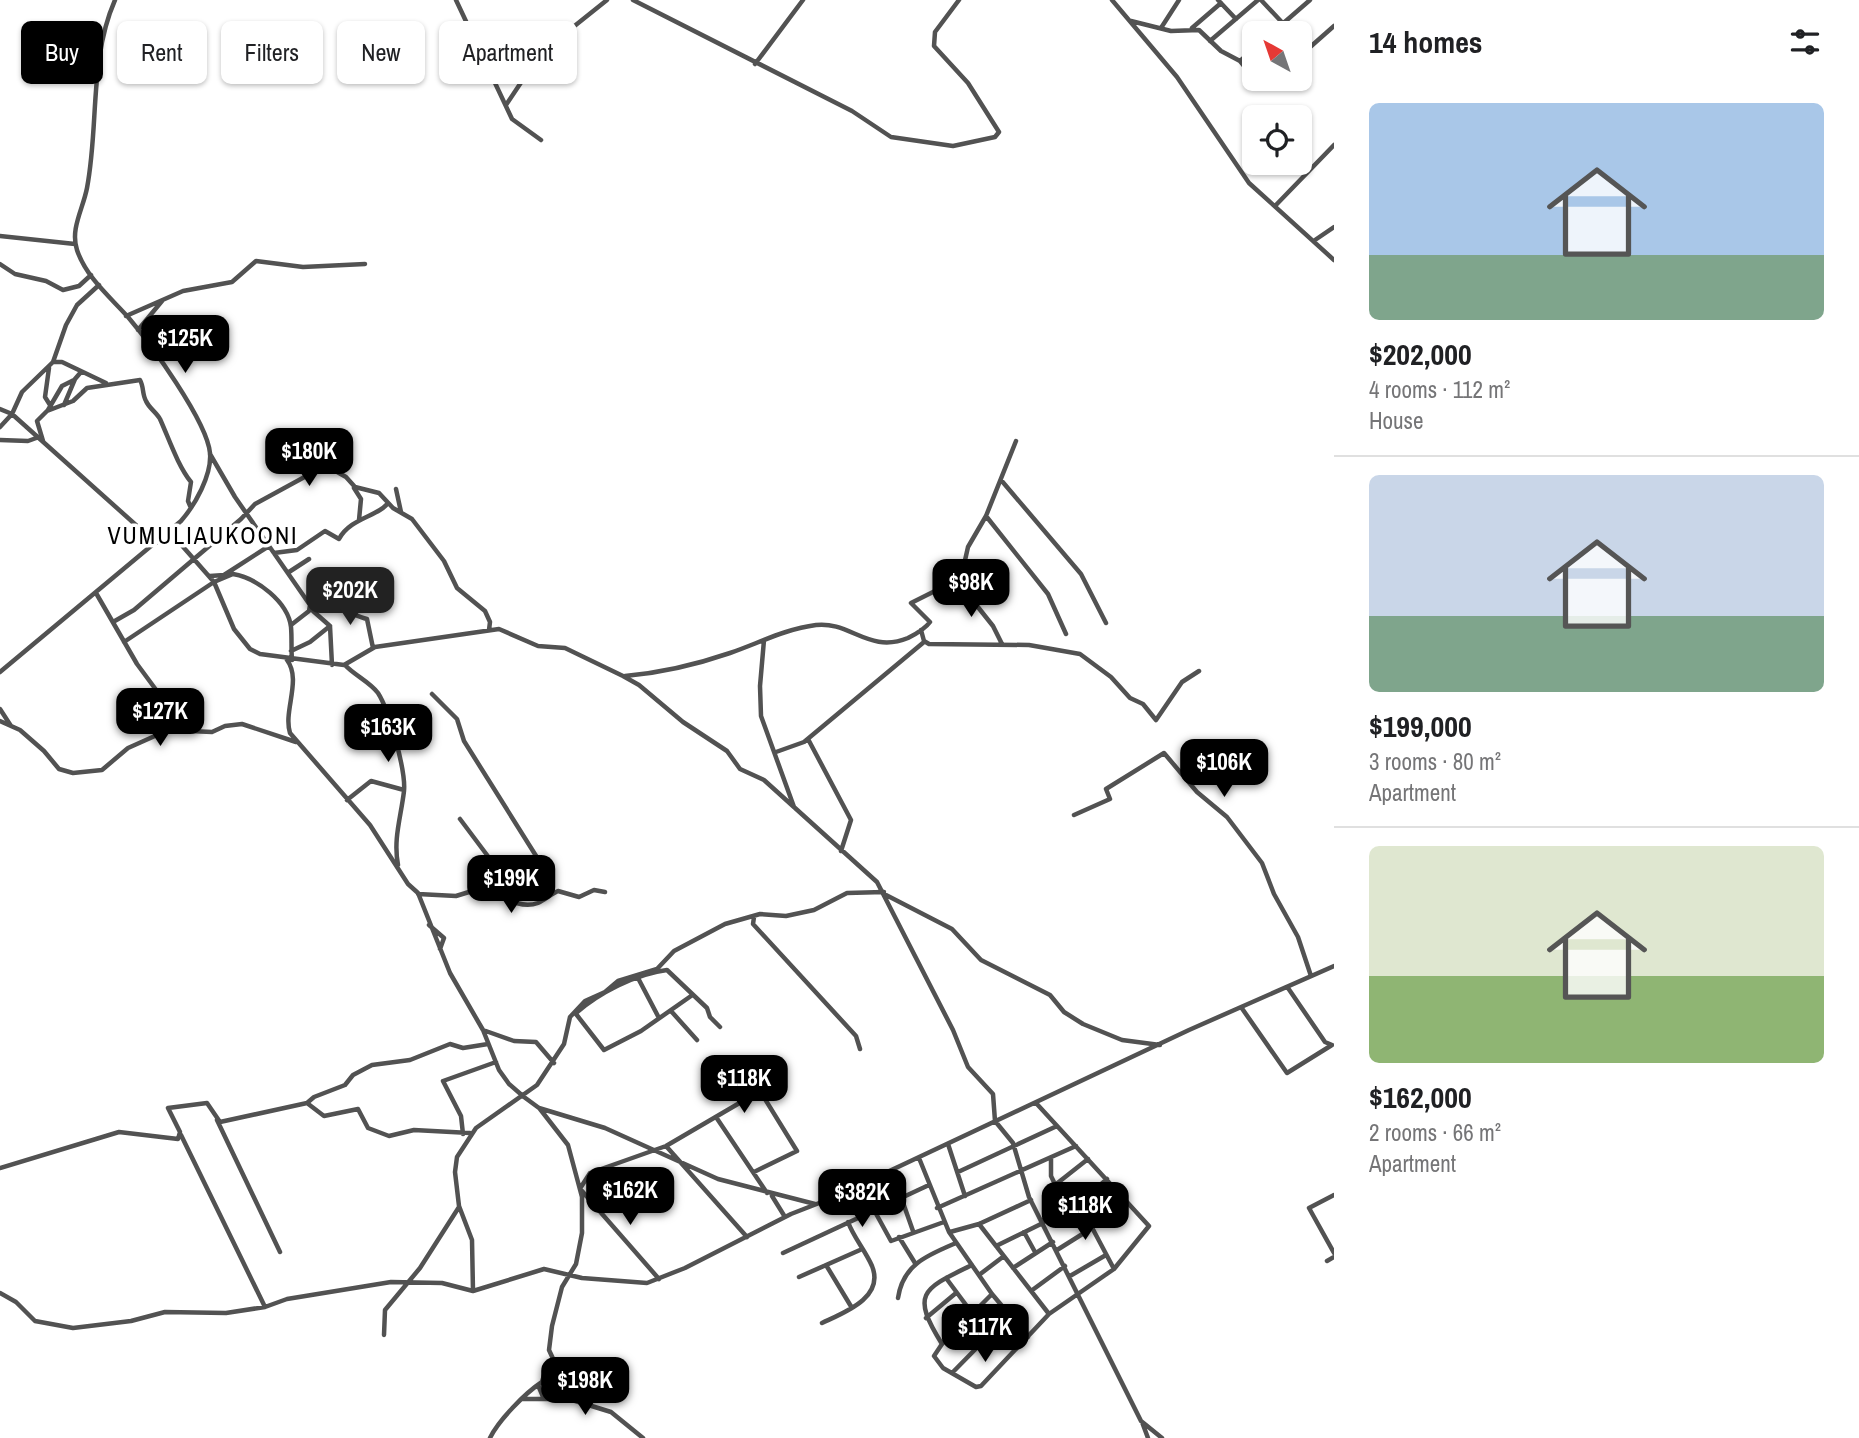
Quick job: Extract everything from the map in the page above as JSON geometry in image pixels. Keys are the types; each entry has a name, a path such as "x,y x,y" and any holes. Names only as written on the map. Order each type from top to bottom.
{"street":[{"path":"115,0 102,36 88,184 76,225 75,244 91,275 163,361 210,453 246,512 313,610 330,626 332,665"},
{"path":"456,0 516,124 541,141"},
{"path":"506,105 524,78 545,59 557,40 607,0"},
{"path":"633,0 852,111 891,136 953,146 995,137 999,132 983,104 934,46 935,32 959,0"},
{"path":"647,0 647,8"},
{"path":"755,64 803,0"},
{"path":"1112,0 1177,77 1249,183 1318,241 1334,260"},
{"path":"1161,28 1179,0"},
{"path":"1210,41 1259,0 1281,21"},
{"path":"1285,21 1310,0"},
{"path":"1191,28 1219,2 1236,19"},
{"path":"1130,20 1171,31 1191,28 1199,30 1221,51 1241,61"},
{"path":"1312,46 1334,26"},
{"path":"1275,206 1334,145"},
{"path":"1318,241 1334,227"},
{"path":"0,230 8,237"},
{"path":"0,236 75,244"},
{"path":"126,316 194,288 232,282 256,261 319,268 333,264 365,264"},
{"path":"0,264 10,271 46,281 63,290 79,286 91,275"},
{"path":"0,427 12,414 22,392 53,362 69,319 80,302 99,285"},
{"path":"138,330 163,300"},
{"path":"53,362 62,362 111,384"},
{"path":"48,368 45,397 49,408"},
{"path":"64,406 74,380 81,372"},
{"path":"41,439 37,423 62,386 74,380"},
{"path":"49,408 64,406 86,388 141,382 145,401 158,416 163,433 181,460 183,475 191,482 188,501 191,508"},
{"path":"1,408 41,439 156,543"},
{"path":"0,440 41,439"},
{"path":"113,622 134,610 246,512 327,463 340,440"},
{"path":"624,676 710,659 781,632 822,625 866,640 889,643 921,631 929,621 911,603 958,582 968,547 986,516 1016,441"},
{"path":"318,444 327,463 346,477 361,499 359,520"},
{"path":"0,672 170,532 191,508 205,477 210,453"},
{"path":"1001,480 1081,574 1106,623"},
{"path":"352,485 379,494 412,519 433,546 457,588 485,611 491,622 488,631"},
{"path":"396,489 401,512"},
{"path":"274,553 297,550 323,531 339,539 344,529 383,510 388,503"},
{"path":"986,516 1048,594 1066,634"},
{"path":"170,532 214,582 234,629 250,649 289,660 332,665 344,664 373,648 461,632 504,629 538,646 565,648 639,685 683,722 727,751 740,769 764,779 868,873 885,893 895,920 953,1030 973,1076 993,1094 995,1121 1014,1145 1031,1200 1148,1438"},
{"path":"209,576 225,575 269,546"},
{"path":"289,572 309,559"},
{"path":"124,642 214,582 233,574 247,579 278,601 291,626 289,660 292,682 288,723 297,742 370,825 418,894 450,973 483,1030 496,1062 509,1084 539,1108 565,1139 581,1189 582,1233 571,1275 562,1287 552,1326 550,1350 555,1362 538,1385 498,1423 490,1438"},
{"path":"958,582 993,626 1003,644"},
{"path":"96,593 124,642 170,710 166,730"},
{"path":"291,626 313,610 331,608 367,620 373,648"},
{"path":"291,650 310,642 330,626"},
{"path":"921,631 924,642"},
{"path":"765,639 760,686 761,716 794,807"},
{"path":"776,752 807,739 924,642 1038,646 1080,654 1111,677 1130,698 1146,706 1154,720 1179,690 1182,682 1199,671"},
{"path":"344,664 377,693 390,716 404,790 395,837 399,870"},
{"path":"432,694 458,722 464,741 537,859 505,879 460,818"},
{"path":"0,709 12,726"},
{"path":"0,721 34,741 59,769 80,774 102,769 128,748 166,730 212,732 225,726 242,724 297,742"},
{"path":"807,739 851,820 841,851"},
{"path":"1074,815 1110,799 1106,789 1164,753 1198,792 1227,817 1262,863 1274,894 1298,937 1311,976"},
{"path":"347,800 371,781 404,790"},
{"path":"418,894 462,895 482,888 515,903 529,904 558,891 579,897 594,890 606,892"},
{"path":"473,1291 472,1240 459,1206 454,1167 470,1133 491,1116 524,1097 554,1063 564,1044 568,1026 589,997 606,992 618,981 661,967 670,954 685,944 725,925 754,916 786,916 820,908 844,894 885,893 952,929 981,960 1050,995 1064,1012 1083,1024 1122,1040 1160,1045"},
{"path":"754,916 753,924 858,1038 860,1049"},
{"path":"0,1293 16,1302 35,1321 61,1328 131,1321 165,1312 211,1314 265,1307 286,1298 407,1281 442,1283 473,1291 534,1270 553,1269 571,1275 641,1283 659,1279 785,1217 848,1191 1334,966"},
{"path":"575,1013 595,998 638,978 667,970 691,996 707,1008 710,1017 720,1027"},
{"path":"638,978 659,1018"},
{"path":"1287,987 1292,990 1325,1042 1333,1045"},
{"path":"575,1013 604,1050 671,1011 691,996"},
{"path":"1241,1007 1287,1073 1333,1045"},
{"path":"671,1011 697,1040"},
{"path":"568,1026 581,1021"},
{"path":"483,1030 504,1038 538,1043 554,1063"},
{"path":"216,1119 224,1122 256,1112 307,1103 314,1097 345,1085 353,1075 374,1065 410,1060 450,1044 463,1048 488,1044"},
{"path":"463,1134 461,1116 443,1081 496,1062"},
{"path":"581,1189 590,1173 666,1146 760,1091 770,1102 797,1151 754,1172"},
{"path":"265,1307 168,1112 170,1106 206,1103 280,1252"},
{"path":"307,1103 324,1116 358,1109 368,1128 386,1136 422,1130 470,1133"},
{"path":"992,1294 935,1352 935,1360 974,1386 981,1386 1049,1314 1114,1269 1149,1226 1036,1103"},
{"path":"539,1108 590,1122 682,1163 769,1194 816,1205"},
{"path":"716,1117 785,1217"},
{"path":"958,1172 1057,1126"},
{"path":"0,1168 119,1132 174,1139 179,1139 180,1134"},
{"path":"948,1144 965,1196"},
{"path":"666,1146 747,1237"},
{"path":"937,1208 1076,1146"},
{"path":"919,1158 937,1208 949,1232 992,1294 1028,1337"},
{"path":"1051,1158 1055,1185 1068,1209"},
{"path":"1055,1185 1088,1158"},
{"path":"996,1246 1079,1203 1107,1179"},
{"path":"783,1253 929,1185"},
{"path":"581,1189 659,1279"},
{"path":"848,1191 861,1216"},
{"path":"1327,1261 1334,1255 1310,1208 1334,1195"},
{"path":"901,1197 914,1231"},
{"path":"949,1232 979,1224 1031,1200"},
{"path":"1079,1203 1114,1269"},
{"path":"384,1335 385,1310 420,1268 459,1206"},
{"path":"874,1210 888,1239 944,1222"},
{"path":"822,1322 852,1308 864,1299 872,1281 872,1266 860,1250 848,1222"},
{"path":"979,1224 1049,1314"},
{"path":"1057,1250 1092,1228"},
{"path":"1024,1232 1034,1252"},
{"path":"899,1237 915,1263"},
{"path":"1013,1268 1053,1242"},
{"path":"898,1298 902,1280 915,1263 956,1243"},
{"path":"799,1277 860,1250"},
{"path":"1070,1276 1106,1255"},
{"path":"979,1275 1004,1256"},
{"path":"826,1265 852,1308"},
{"path":"942,1344 923,1308 927,1292 946,1278 972,1265"},
{"path":"1031,1291 1065,1266"},
{"path":"946,1278 972,1313"},
{"path":"926,1318 956,1293"},
{"path":"952,1373 1009,1315"},
{"path":"961,1325 981,1344"},
{"path":"538,1385 544,1399"},
{"path":"521,1399 569,1399 614,1413 643,1438"},
{"path":"1141,1420 1162,1438"}],"district":[{"name":"VUMULIAUKOONI","path":"203,535"}]}
